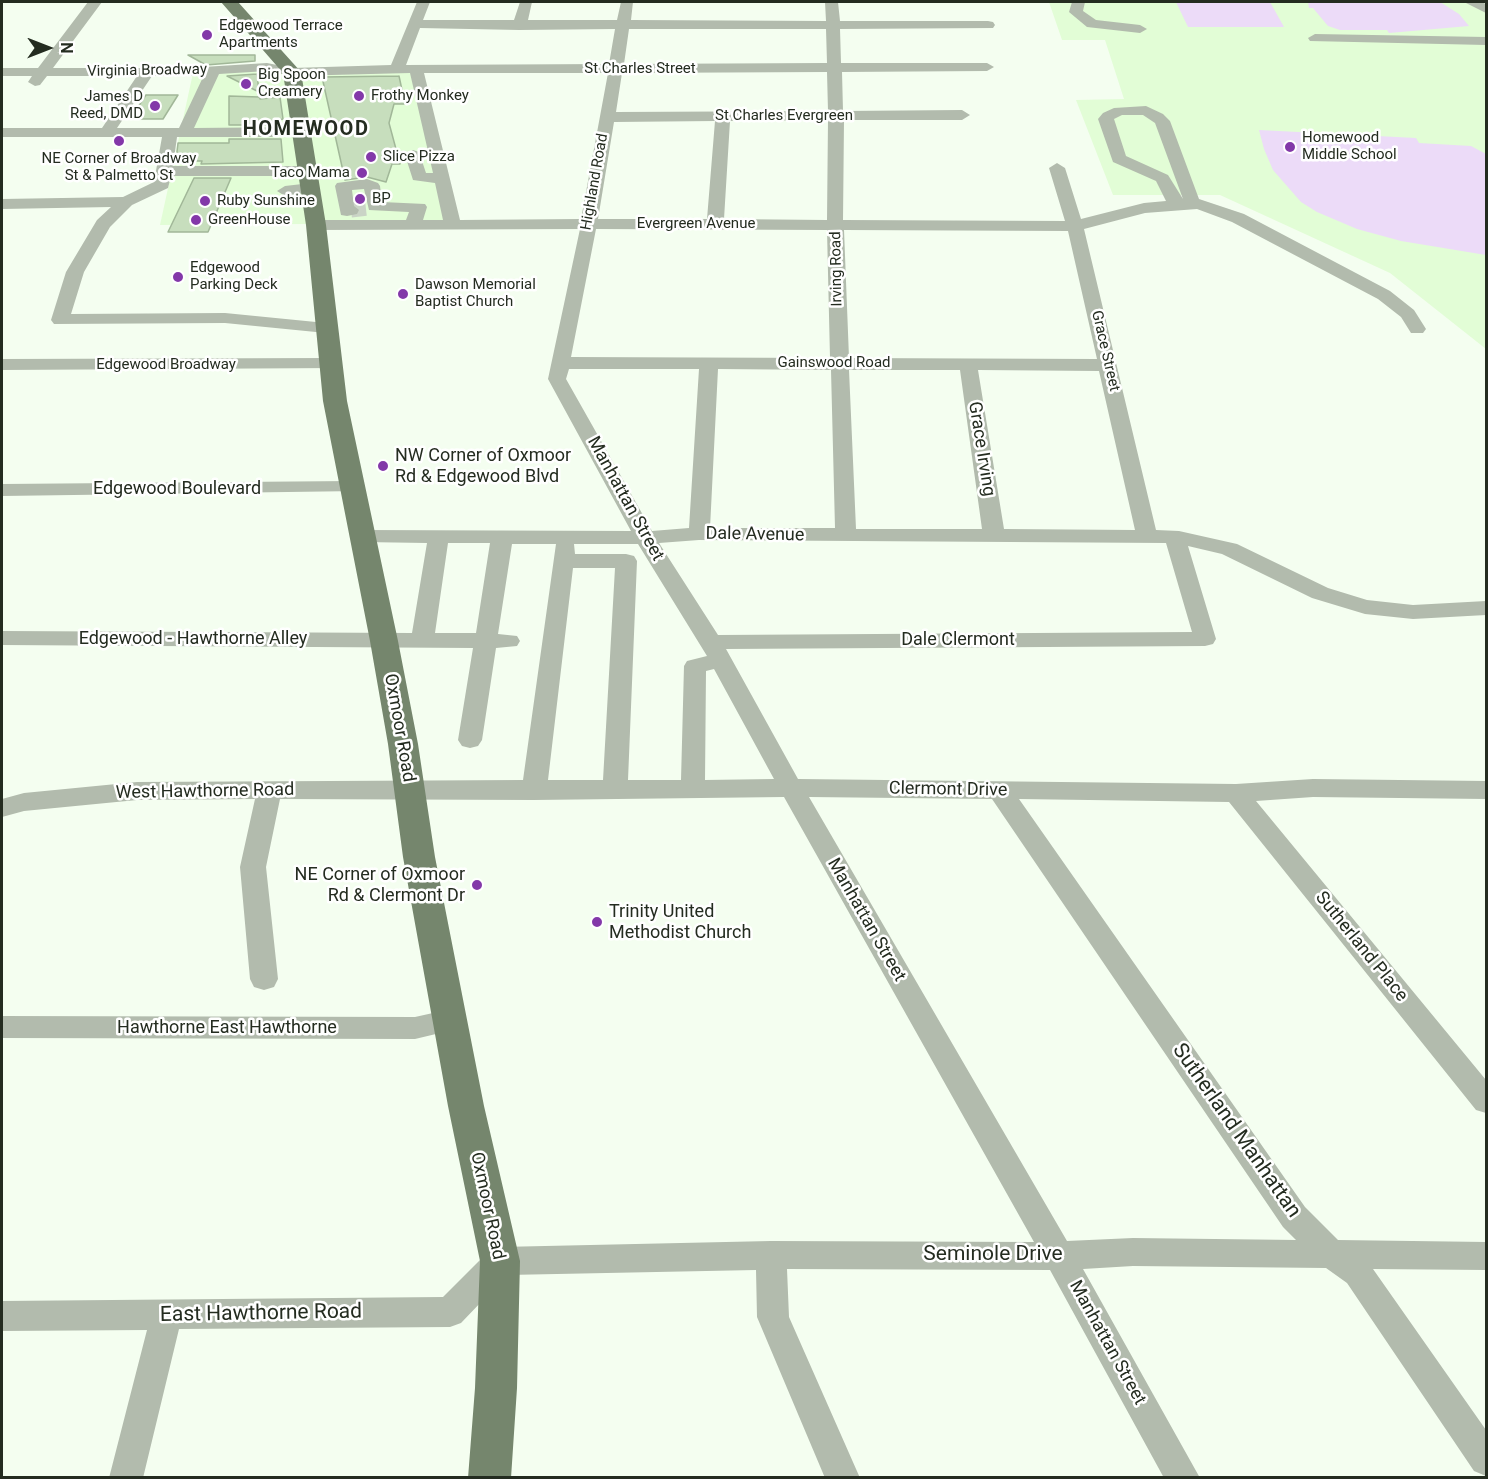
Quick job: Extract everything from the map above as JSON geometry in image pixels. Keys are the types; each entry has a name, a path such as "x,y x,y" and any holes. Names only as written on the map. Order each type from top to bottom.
{"main road":[{"path":"230,2 292,72"},
{"name":"Oxmoor Road","path":"292,72 312,198 330,364 352,487 384,641 419,857 466,1107 500,1261 496,1388 489,1478"}],"street":[{"path":"31,89 94,2"},
{"path":"397,69 423,2"},
{"path":"519,26 526,2"},
{"name":"Highland Road","path":"560,363 589,224 627,2"},
{"name":"Irving Road","path":"832,2 836,115 835,225 846,536"},
{"path":"1079,2 1076,12 1092,24 1140,29"},
{"path":"1471,2 1486,9"},
{"path":"414,24 519,26 988,25"},
{"path":"1315,38 1486,41"},
{"name":"Virginia Broadway","path":"2,72 147,73 267,67 292,72"},
{"name":"St Charles Street","path":"292,72 397,69 987,67"},
{"path":"416,69 453,225"},
{"path":"213,70 177,133 163,178 126,202 103,224 75,272 60,320 225,318 326,328"},
{"path":"106,133 147,73"},
{"path":"1175,204 1169,187 1162,178 1119,159 1106,119 1108,116 1119,111 1133,110 1146,111 1158,117 1193,204"},
{"name":"St Charles Evergreen","path":"606,117 962,115"},
{"path":"715,224 723,117"},
{"path":"2,152 8,133 302,132"},
{"path":"414,155 419,177 443,178"},
{"name":"Grace Street","path":"1057,168 1075,226 1109,365 1147,536"},
{"path":"163,178 358,202"},
{"path":"285,191 312,198"},
{"name":"Evergreen Avenue","path":"312,198 358,202 413,225 1075,226 1115,214 1175,204 1193,204 1219,209 1238,218 1384,296 1408,314 1417,329"},
{"path":"2,204 126,202"},
{"name":"Gainswood Road","path":"560,363 1109,365"},
{"name":"Manhattan Street","path":"560,363 557,379 645,538 716,651 791,788 1059,1256 1183,1478"},
{"path":"699,534 709,363"},
{"name":"Grace Irving","path":"968,363 994,536"},
{"name":"Edgewood Broadway","path":"2,365 330,364"},
{"name":"Edgewood Boulevard","path":"2,490 352,487"},
{"name":"Dale Avenue","path":"362,536 645,538 699,534 1175,537 1207,542 1229,549 1320,593 1365,607 1413,612 1486,608"},
{"path":"422,641 439,536"},
{"path":"470,740 502,537"},
{"path":"534,791 566,537"},
{"name":"Dale Clermont","path":"716,651 1205,639 1175,537"},
{"path":"563,561 626,561 615,790"},
{"name":"Edgewood - Hawthorne Alley","path":"2,638 384,641"},
{"path":"384,641 509,641"},
{"path":"693,790 695,666 716,651"},
{"name":"Clermont Drive","path":"410,791 791,788 1236,793 1313,788 1486,790"},
{"name":"Sutherland Manhattan","path":"999,790 1294,1217 1331,1254 1358,1274 1486,1459"},
{"name":"West Hawthorne Road","path":"2,808 24,802 137,791 410,791"},
{"path":"264,979 253,867 269,791"},
{"name":"Sutherland Place","path":"1236,793 1486,1101"},
{"name":"Hawthorne East Hawthorne","path":"2,1028 415,1028 451,1020"},
{"name":"Seminole Drive","path":"500,1261 771,1255 1059,1256 1133,1252 1486,1256"},
{"path":"771,1255 773,1317 843,1478"},
{"name":"East Hawthorne Road","path":"2,1316 450,1312 500,1261"},
{"path":"126,1478 167,1314"}],"shaded area":[{"name":"Homewood Middle School","path":"1049,2 1486,2 1486,349 1390,273 1220,195 1113,195 1076,100 1124,99 1105,40 1062,40"},
{"path":"1176,2 1270,2 1284,27 1188,27"},
{"path":"1308,2 1440,2 1459,14 1469,26 1389,33 1387,30 1340,30 1328,26 1313,8 1309,8"},
{"path":"267,68 411,71 450,223 160,225 193,73"},
{"path":"1259,130 1416,138 1419,143 1471,146 1486,154 1486,255 1401,241 1357,229 1317,212 1301,202 1273,170"}],"building":[{"path":"188,55 255,55 255,61 206,65"},
{"path":"257,74 259,92 227,76"},
{"path":"399,76 405,104 394,104 389,123 400,164 392,164 386,182 367,177 345,180 322,77"},
{"name":"James D Reed, DMD","path":"146,95 178,95 163,119 130,119"},
{"path":"229,96 259,97 260,99 280,97 283,119 279,120 280,125 229,125"},
{"path":"229,139 281,139 283,162 201,164 202,161 176,161 178,143 229,143"},
{"path":"194,178 231,178 208,232 168,232"}],"tunnel":[{"path":"351,210 368,208"}],"place":[{"name":"Edgewood Terrace Apartments","path":"207,35"},
{"name":"Big Spoon Creamery","path":"246,84"},
{"name":"Frothy Monkey","path":"359,96"},
{"name":"James D Reed, DMD","path":"155,106"},
{"name":"NE Corner of Broadway St & Palmetto St","path":"119,141"},
{"name":"Homewood Middle School","path":"1290,147"},
{"name":"Slice Pizza","path":"371,157"},
{"name":"Taco Mama","path":"362,173"},
{"name":"BP","path":"360,199"},
{"name":"Ruby Sunshine","path":"205,201"},
{"name":"GreenHouse","path":"196,220"},
{"name":"Edgewood Parking Deck","path":"178,277"},
{"name":"Dawson Memorial Baptist Church","path":"403,294"},
{"name":"NW Corner of Oxmoor Rd & Edgewood Blvd","path":"383,466"},
{"name":"NE Corner of Oxmoor Rd & Clermont Dr","path":"477,885"},
{"name":"Trinity United Methodist Church","path":"597,922"}],"district":[{"name":"HOMEWOOD","path":"306,130"}]}
